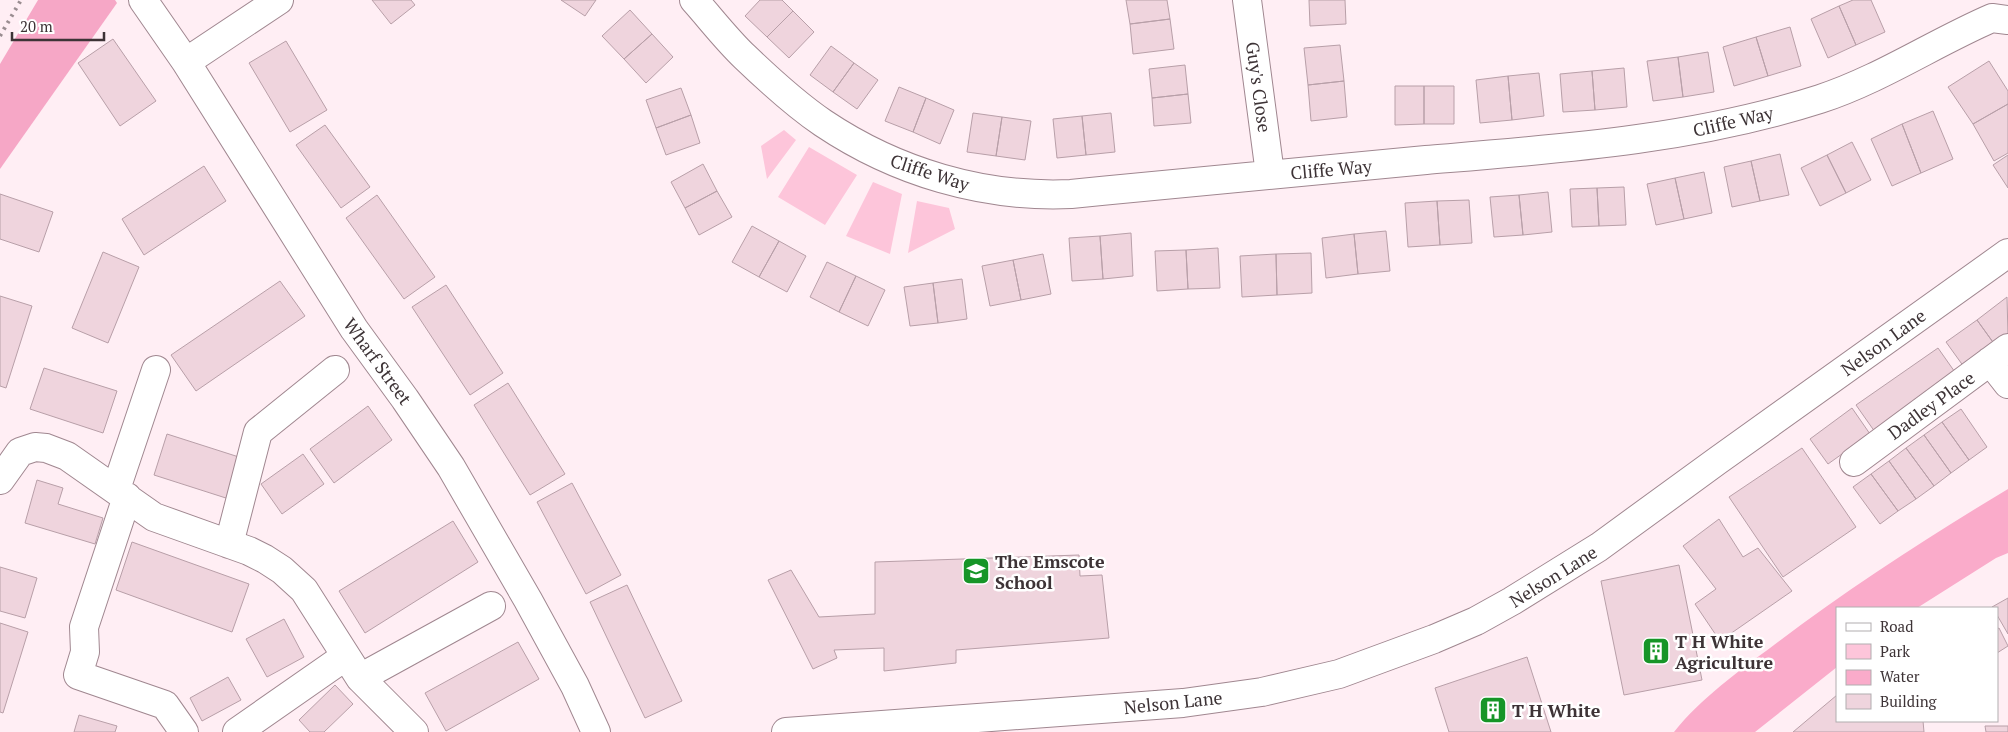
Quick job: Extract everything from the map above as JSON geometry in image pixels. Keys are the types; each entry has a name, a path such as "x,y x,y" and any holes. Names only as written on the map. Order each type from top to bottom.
{"street":[{"name":"Wharf Street","path":"144,0 186,62 354,329 451,467 528,600 575,686 596,732"},
{"path":"186,62 279,0"},
{"name":"Cliffe Way","path":"694,0 743,56 788,96 823,123 881,156 929,176 987,189 1042,196 1599,145 1715,127 1767,114 1831,94 1876,76 1994,13"},
{"name":"Guy's Close","path":"1247,0 1270,174"},
{"name":"Nelson Lane","path":"786,732 1022,724 1262,692 1339,674 1391,656 1476,621 1599,548 1717,461 2008,253"},
{"path":"1999,355 2008,384"},
{"name":"Dadley Place","path":"1854,462 1999,355"},
{"path":"156,370 84,627 85,652 78,675 165,705 184,732"},
{"path":"229,544 258,432 335,370"},
{"path":"0,480 20,452 35,447 51,450 67,456 154,517 265,559 282,570 304,590 353,667 414,732"},
{"path":"237,732 353,667 491,606"}],"green space":[{"path":"784,130 796,140 767,179 761,146"},
{"path":"809,147 857,175 825,225 778,197"},
{"path":"873,182 902,194 890,254 846,236"},
{"path":"917,201 949,208 955,229 908,253"}],"shaded area":[{"path":"38,0 115,0 117,3 0,169 0,64"}],"water":[{"path":"2008,489 2008,553 1996,558 1919,607 1836,607 1836,668 1755,732 1674,732 1696,708 1747,665 1831,603"}],"building":[{"path":"372,0 411,0 415,5 391,24"},
{"path":"561,0 596,0 585,16"},
{"path":"760,0 782,0 793,11 767,37 745,16"},
{"path":"1126,0 1167,0 1170,19 1130,24"},
{"path":"1309,0 1345,0 1346,24 1310,26"},
{"path":"1853,0 1871,0 1885,32 1856,45 1839,6"},
{"path":"1839,6 1856,45 1828,58 1811,19"},
{"path":"630,10 652,34 624,59 602,36"},
{"path":"793,11 814,32 789,58 767,37"},
{"path":"1170,19 1174,49 1133,54 1130,24"},
{"path":"1790,27 1801,66 1768,76 1756,37"},
{"path":"652,34 673,57 646,83 624,59"},
{"path":"1756,37 1768,76 1734,86 1723,47"},
{"path":"113,39 156,101 120,126 78,63"},
{"path":"286,41 327,110 290,132 249,63"},
{"path":"1340,45 1344,81 1308,85 1304,48"},
{"path":"831,46 854,63 833,92 810,75"},
{"path":"1708,52 1714,92 1683,97 1678,57"},
{"path":"1678,57 1683,97 1653,101 1647,61"},
{"path":"1989,61 2008,91 2008,104 1973,124 1948,87"},
{"path":"854,63 878,80 857,109 833,92"},
{"path":"1185,65 1188,94 1152,98 1149,69"},
{"path":"1624,68 1627,107 1595,110 1592,71"},
{"path":"1592,71 1595,110 1563,112 1560,74"},
{"path":"1539,73 1544,116 1512,120 1508,76"},
{"path":"1508,76 1512,120 1480,123 1476,80"},
{"path":"1344,81 1347,117 1311,121 1308,85"},
{"path":"1395,86 1424,86 1424,124 1395,125"},
{"path":"1424,86 1454,86 1454,124 1424,124"},
{"path":"899,87 926,98 913,132 885,121"},
{"path":"681,88 691,115 656,128 646,100"},
{"path":"1188,94 1191,123 1154,126 1152,98"},
{"path":"926,98 954,110 940,144 913,132"},
{"path":"2008,104 2008,153 1994,161 1973,124"},
{"path":"1933,111 1953,159 1921,173 1902,124"},
{"path":"973,113 1002,117 996,156 967,152"},
{"path":"1111,113 1115,152 1086,155 1082,116"},
{"path":"691,115 700,143 666,155 656,128"},
{"path":"1082,116 1086,155 1057,158 1053,119"},
{"path":"1002,117 1031,121 1025,160 996,156"},
{"path":"1902,124 1921,173 1892,186 1871,139"},
{"path":"325,125 370,187 341,208 296,145"},
{"path":"1852,142 1871,180 1846,193 1827,155"},
{"path":"1780,154 1789,195 1760,201 1751,161"},
{"path":"1827,155 1846,193 1820,206 1801,168"},
{"path":"2008,155 2008,188 1993,165"},
{"path":"1751,161 1760,201 1732,207 1724,167"},
{"path":"703,164 717,191 685,208 671,182"},
{"path":"204,166 226,201 144,255 122,219"},
{"path":"1704,172 1712,213 1684,219 1675,178"},
{"path":"1675,178 1684,219 1656,225 1647,184"},
{"path":"1624,187 1626,225 1599,226 1597,188"},
{"path":"1597,188 1599,226 1572,227 1570,189"},
{"path":"717,191 732,217 699,235 685,208"},
{"path":"1548,192 1552,232 1523,235 1519,195"},
{"path":"0,194 53,212 39,252 0,239"},
{"path":"377,195 435,277 404,299 346,218"},
{"path":"1519,195 1523,235 1494,237 1490,197"},
{"path":"1469,200 1472,243 1440,245 1437,201"},
{"path":"1437,201 1440,245 1408,247 1405,203"},
{"path":"752,226 779,241 759,277 732,262"},
{"path":"1386,231 1390,271 1358,274 1354,234"},
{"path":"1131,233 1133,276 1103,279 1100,236"},
{"path":"1354,234 1358,274 1326,278 1322,238"},
{"path":"1100,236 1103,279 1072,281 1069,238"},
{"path":"779,241 806,256 787,292 759,277"},
{"path":"1218,248 1220,288 1188,289 1186,250"},
{"path":"1186,250 1188,289 1157,291 1155,251"},
{"path":"103,252 139,267 108,343 72,328"},
{"path":"1311,253 1312,293 1277,295 1276,254"},
{"path":"1043,254 1051,294 1021,300 1013,260"},
{"path":"1276,254 1277,295 1242,297 1240,256"},
{"path":"1013,260 1021,300 990,306 982,266"},
{"path":"827,262 856,276 839,312 810,297"},
{"path":"856,276 885,290 868,326 839,312"},
{"path":"962,279 967,319 938,323 933,283"},
{"path":"280,281 305,316 196,391 171,355"},
{"path":"933,283 938,323 910,326 904,287"},
{"path":"446,285 503,373 470,395 412,307"},
{"path":"0,296 32,306 6,388 0,386"},
{"path":"2007,297 2008,336 1995,345 1977,320"},
{"path":"1977,320 1995,345 1964,367 1946,342"},
{"path":"1938,348 1957,375 1875,432 1856,405"},
{"path":"44,368 117,391 103,433 30,409"},
{"path":"508,383 565,474 530,495 474,405"},
{"path":"368,406 392,440 334,483 310,449"},
{"path":"1852,408 1870,434 1828,464 1810,439"},
{"path":"1961,409 1987,447 1969,460 1942,422"},
{"path":"1942,422 1969,460 1951,473 1924,435"},
{"path":"167,434 242,458 229,499 154,475"},
{"path":"1924,435 1951,473 1934,486 1906,448"},
{"path":"1802,448 1856,527 1783,577 1729,497"},
{"path":"1906,448 1934,486 1916,499 1889,461"},
{"path":"303,454 324,484 282,514 261,484"},
{"path":"1889,461 1916,499 1898,511 1871,474"},
{"path":"1871,474 1898,511 1880,524 1853,487"},
{"path":"37,480 63,488 58,504 103,518 95,544 25,523"},
{"path":"572,483 621,575 586,594 537,502"},
{"path":"1719,519 1743,557 1758,548 1792,591 1720,641 1695,604 1716,589 1683,546"},
{"path":"453,521 478,562 365,633 339,591"},
{"path":"132,542 249,584 232,632 116,590"},
{"path":"1079,555 1080,576 1102,575 1109,638 956,650 956,663 884,671 884,648 834,650 837,658 813,669 768,580 791,570 819,617 875,614 875,562"},
{"name":"T H White Agriculture","path":"1679,565 1702,680 1624,695 1601,581"},
{"path":"0,567 37,578 25,618 0,611"},
{"path":"627,585 682,701 645,718 590,602"},
{"path":"2008,598 2008,634 1998,617 1998,607 1992,607"},
{"path":"284,619 304,657 267,677 246,639"},
{"path":"0,623 28,632 3,713 0,712"},
{"path":"1998,628 2008,646 1998,652"},
{"path":"518,642 539,679 446,731 425,693"},
{"name":"T H White","path":"1527,657 1551,732 1449,732 1435,688"},
{"path":"228,677 241,700 202,721 190,698"},
{"path":"335,685 353,704 324,732 310,732 299,720"},
{"path":"1836,696 1836,722 1923,722 1924,732 1793,732"},
{"path":"79,715 117,726 115,732 74,732"},
{"path":"1985,726 2008,726 2008,732 1986,732"}],"railway":[{"path":"0,36 21,0"}],"place":[{"name":"The Emscote School","path":"976,571"},
{"name":"T H White Agriculture","path":"1656,651"},
{"name":"T H White","path":"1493,710"}]}
